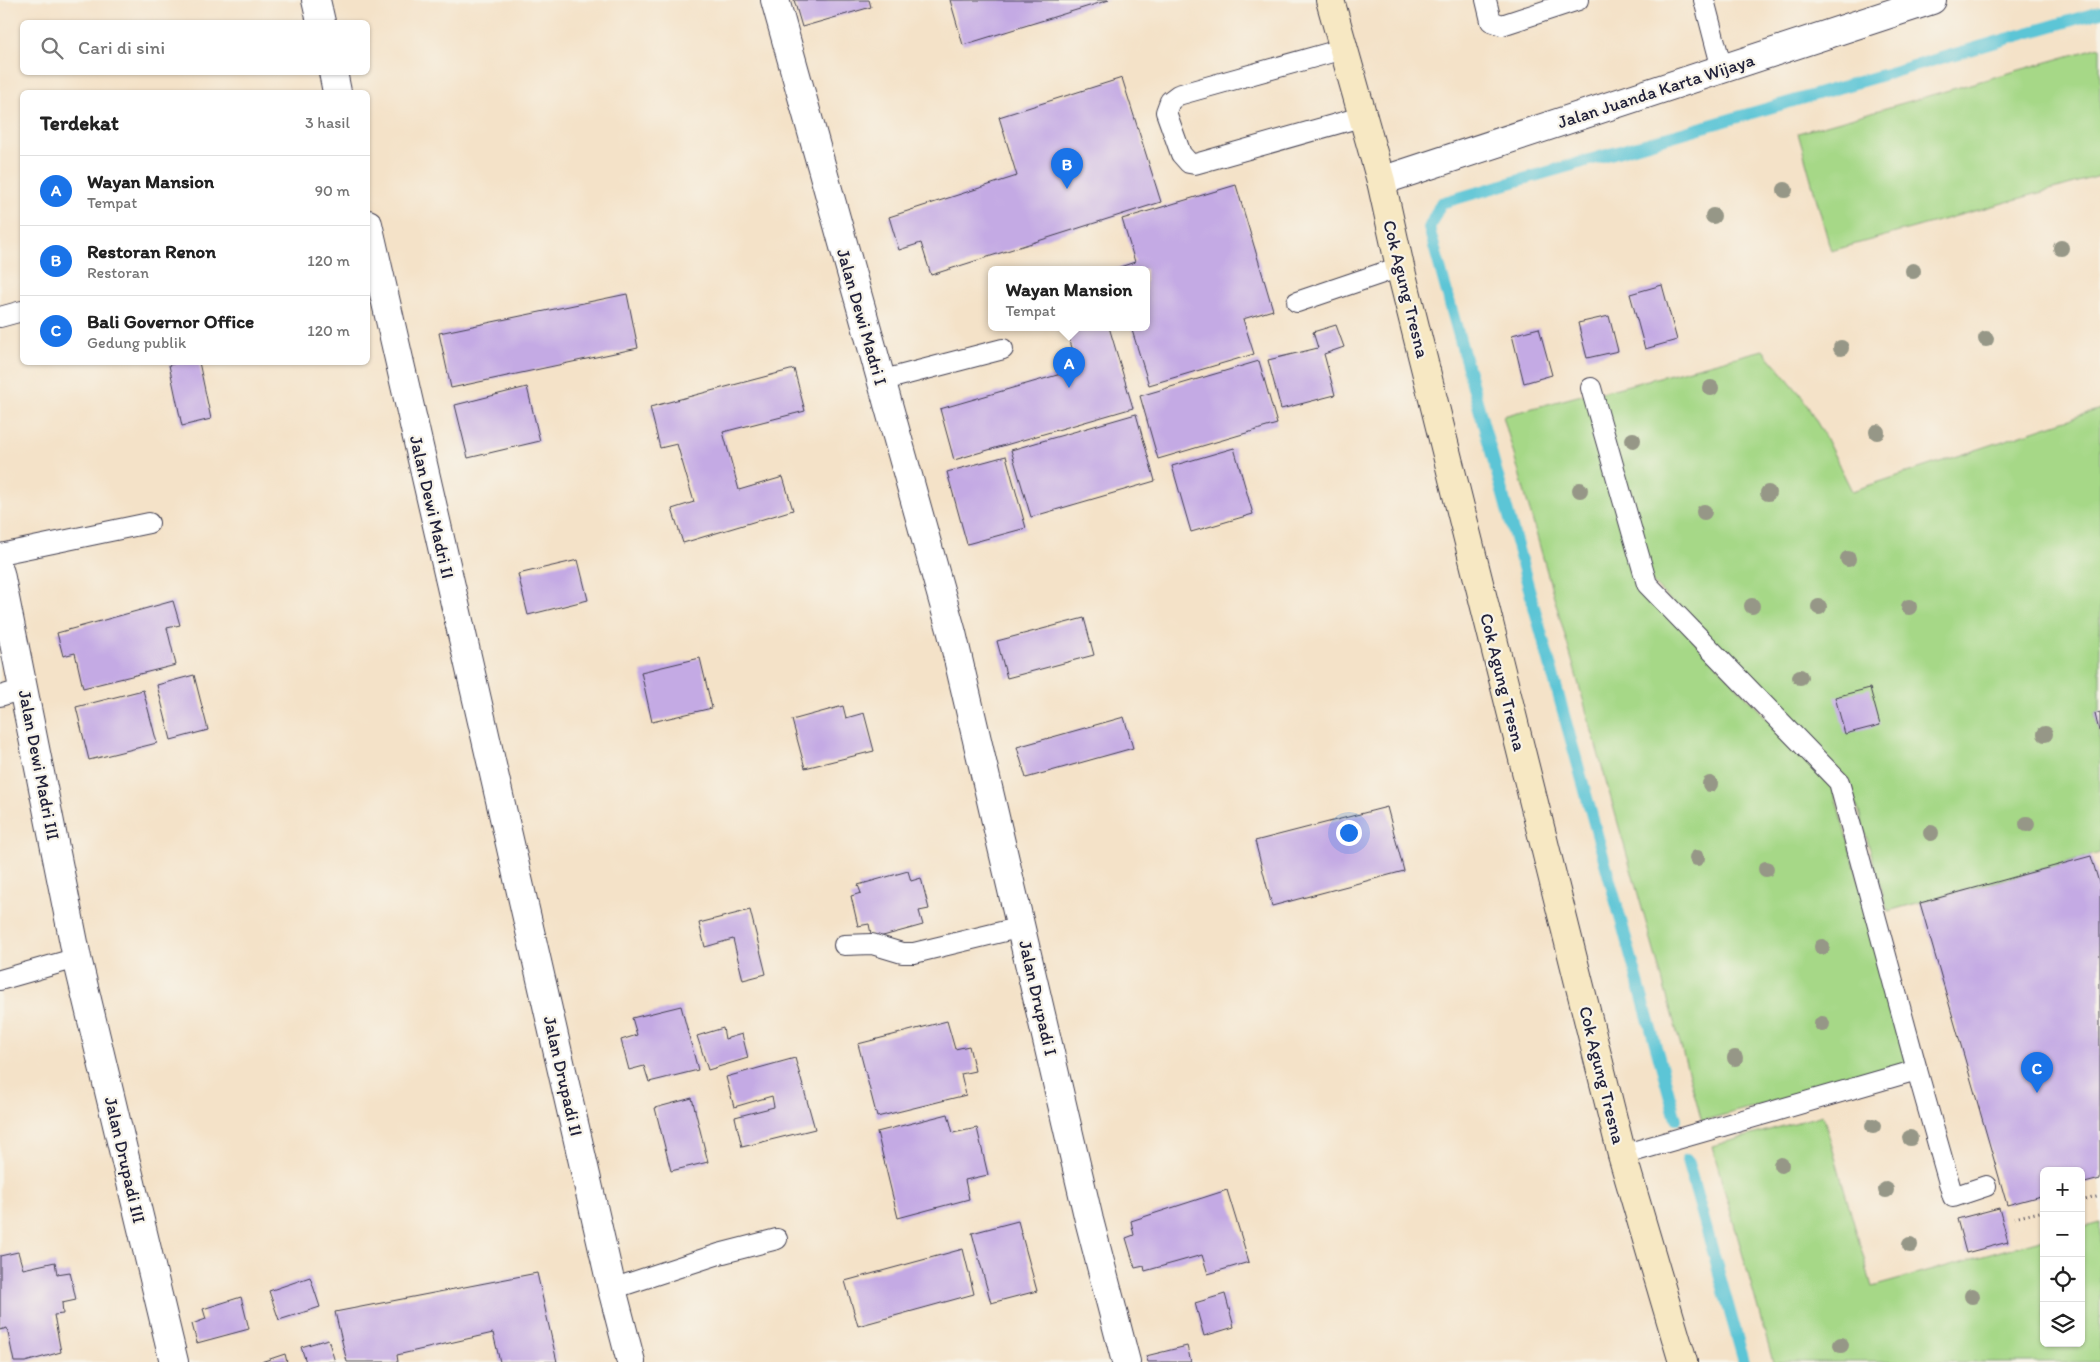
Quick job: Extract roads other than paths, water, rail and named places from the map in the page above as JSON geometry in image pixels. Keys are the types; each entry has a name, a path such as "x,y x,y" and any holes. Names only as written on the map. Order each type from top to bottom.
{"main road":[{"name":"Cok Agung Tresna","path":"1330,0 1380,181 1622,1155 1683,1362"}],"street":[{"path":"316,0 321,20"},
{"name":"Jalan Dewi Madri I","path":"774,0 952,633"},
{"name":"Jalan Juanda Karta Wijaya","path":"1380,181 1932,0"},
{"path":"334,75 337,90"},
{"name":"Jalan Dewi Madri II","path":"370,233 497,789"},
{"name":"Jalan Dewi Madri III","path":"0,573 12,693 77,958"},
{"name":"Jalan Drupadi I","path":"952,633 1090,1220 1126,1362"},
{"name":"Jalan Drupadi II","path":"497,789 612,1289 631,1362"},
{"name":"Jalan Drupadi III","path":"77,958 174,1362"}],"lane":[{"path":"1486,0 1491,21 1502,25 1578,0"},
{"path":"1704,0 1722,69"},
{"path":"1343,49 1178,95 1170,101 1166,112 1180,154 1190,163 1195,164 1361,116"},
{"path":"1297,302 1400,267"},
{"path":"0,317 20,312"},
{"path":"880,381 1004,349"},
{"path":"1591,388 1647,584 1839,782 1953,1196 1986,1186"},
{"path":"0,554 150,523"},
{"path":"844,945 872,944 902,953 914,954 1022,927"},
{"path":"0,980 77,958"},
{"path":"1622,1155 1917,1070"},
{"path":"612,1289 718,1254 777,1239"}],"waterway":[{"path":"1676,1119 1429,228 1441,203 2100,12"},
{"path":"1687,1160 1744,1362"}],"place":[{"name":"Restoran Renon","path":"1067,189"},
{"name":"Wayan Mansion","path":"1069,388"},
{"name":"Bali Governor Office","path":"2037,1093"}]}
